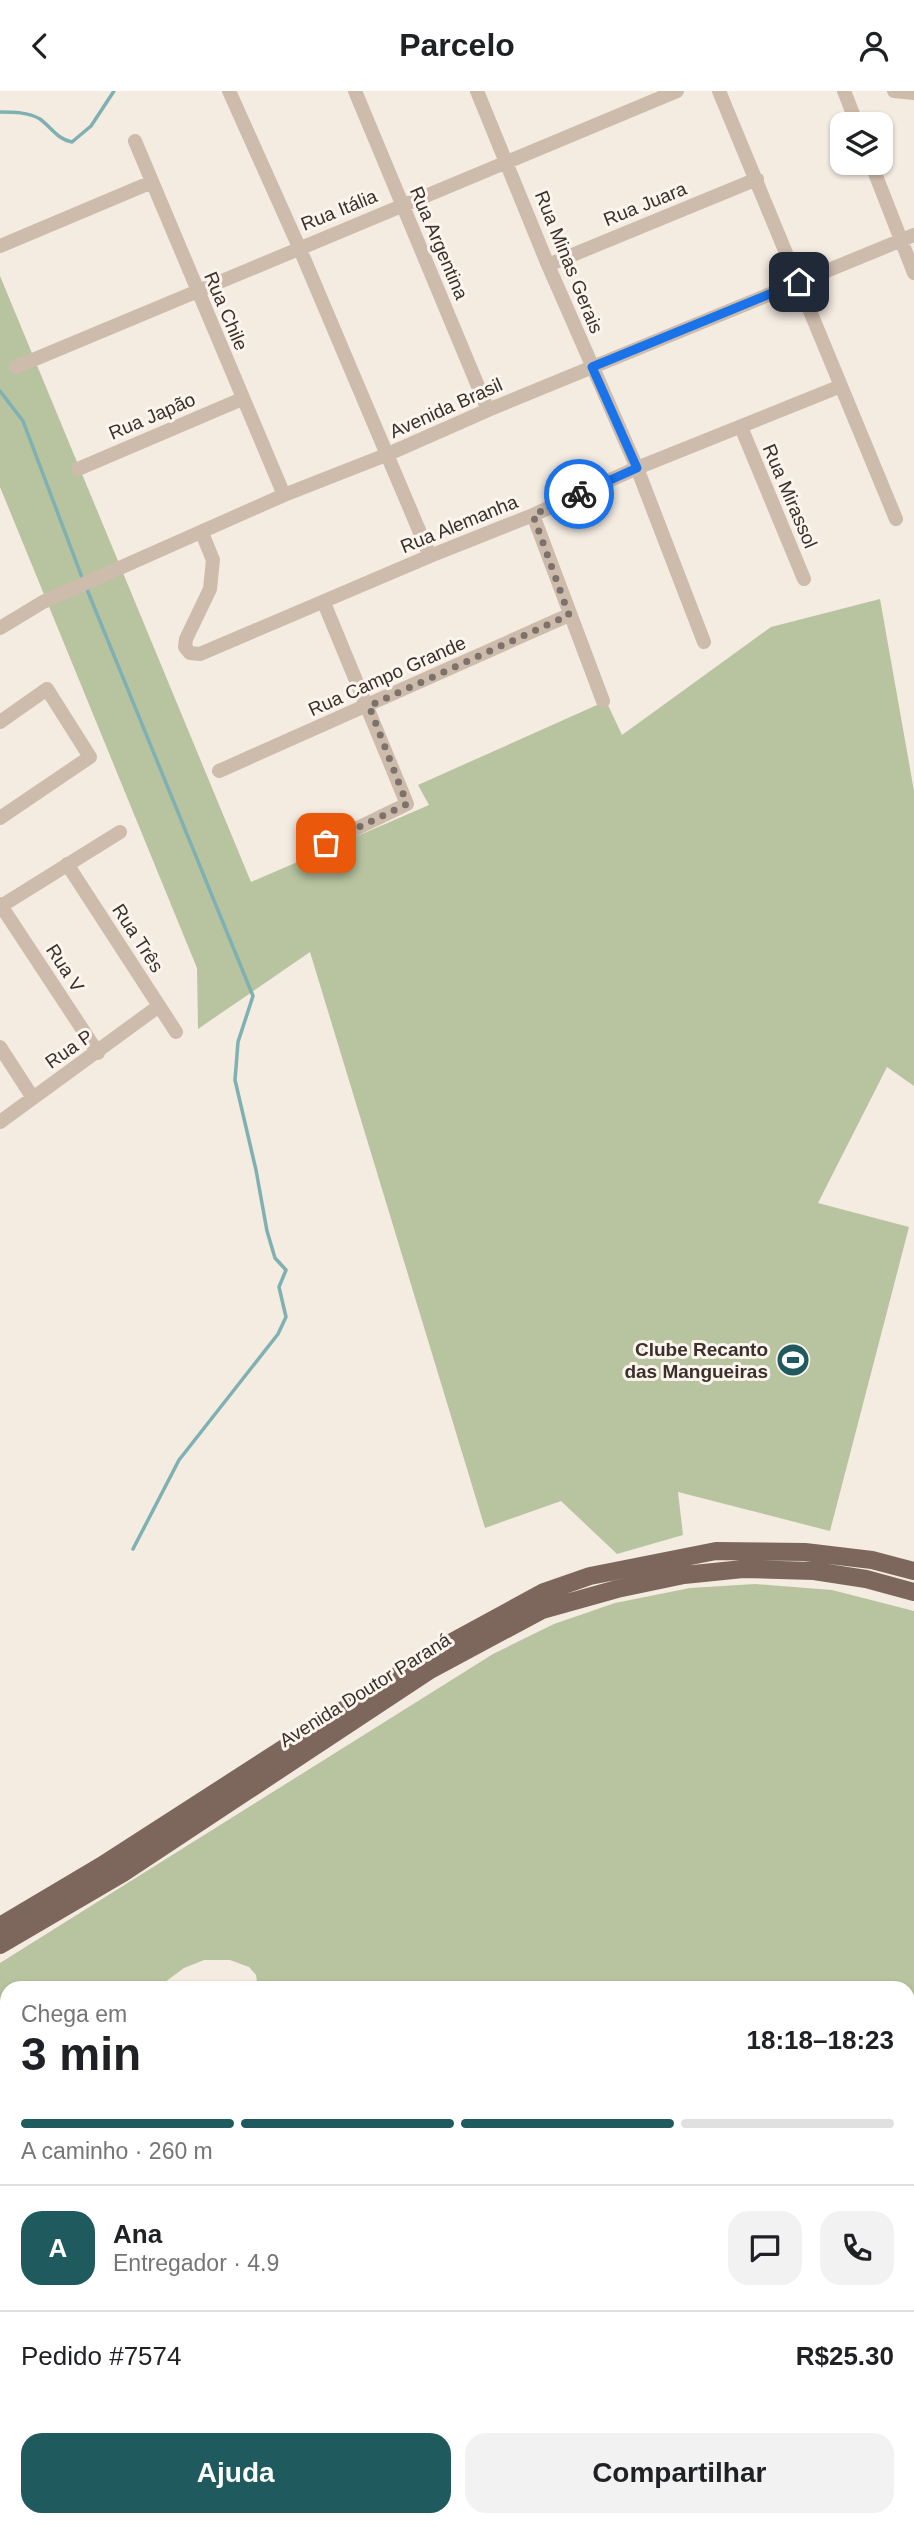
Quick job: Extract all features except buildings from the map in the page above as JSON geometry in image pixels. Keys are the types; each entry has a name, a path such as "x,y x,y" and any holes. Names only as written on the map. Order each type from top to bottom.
{"main road":[{"name":"Avenida Doutor Paraná","path":"0,1926 101,1866 432,1653 544,1592 611,1571 716,1551 805,1552 872,1560 914,1571"},
{"name":"Avenida Doutor Paraná","path":"0,1945 122,1873 430,1670 542,1610 684,1574 743,1569 814,1571 866,1579 914,1592"}],"street":[{"path":"229,91 299,247 430,556"},
{"name":"Rua Argentina","path":"355,91 488,410"},
{"name":"Rua Minas Gerais","path":"477,91 548,265 637,468 704,642"},
{"name":"Rua Itália","path":"16,367 677,91"},
{"path":"719,91 896,519"},
{"path":"844,91 852,112"},
{"path":"894,91 914,93"},
{"name":"Rua Chile","path":"135,141 284,495"},
{"path":"877,175 907,237 914,273"},
{"name":"Rua Juara","path":"548,265 757,179"},
{"path":"0,246 152,182"},
{"name":"Avenida Brasil","path":"0,628 43,602 284,495 907,237"},
{"name":"Rua Alemanha","path":"202,533 213,560 210,589 186,639 185,647 190,653 200,654 533,515 637,468 841,386"},
{"name":"Rua Japão","path":"78,468 242,399"},
{"name":"Rua Mirassol","path":"741,427 804,579"},
{"path":"533,515 603,701"},
{"path":"306,853 407,804 369,706 324,603"},
{"name":"Rua Campo Grande","path":"219,771 569,615"},
{"path":"0,722 47,689 90,757 0,818"},
{"path":"1,905 120,832"},
{"name":"Rua Três","path":"67,864 176,1032"},
{"name":"Rua V","path":"1,905 97,1053"},
{"name":"Rua P","path":"0,1122 159,1006"},
{"path":"0,1047 33,1098"}],"green space":[{"path":"0,276 251,882 429,805 418,785 606,701 622,735 771,627 880,599 914,791 914,1086 887,1067 818,1203 909,1227 830,1531 678,1492 683,1535 617,1554 561,1501 485,1528 310,952 198,1029 197,968 0,487"},
{"path":"755,1584 832,1590 914,1611 914,1981 257,1981 256,1975 249,1967 230,1960 204,1960 184,1968 166,1981 0,1981 0,1963 493,1654 554,1624 615,1603 690,1588"}],"waterway":[{"path":"0,112 20,113 40,119 58,136 72,142 91,126 114,91"},
{"path":"0,391 23,421 83,580"},
{"path":"86,587 253,996 238,1042 235,1080 267,1231 275,1258 286,1270 279,1287 286,1317 278,1334 179,1460 133,1549"}],"way so far":[{"path":"326,843 407,804 369,706 569,615 533,515 579,494"}],"place":[{"name":"Clube Recanto das Mangueiras","path":"793,1360"}],"route":[{"path":"579,494 637,468 592,367 799,282"}]}
